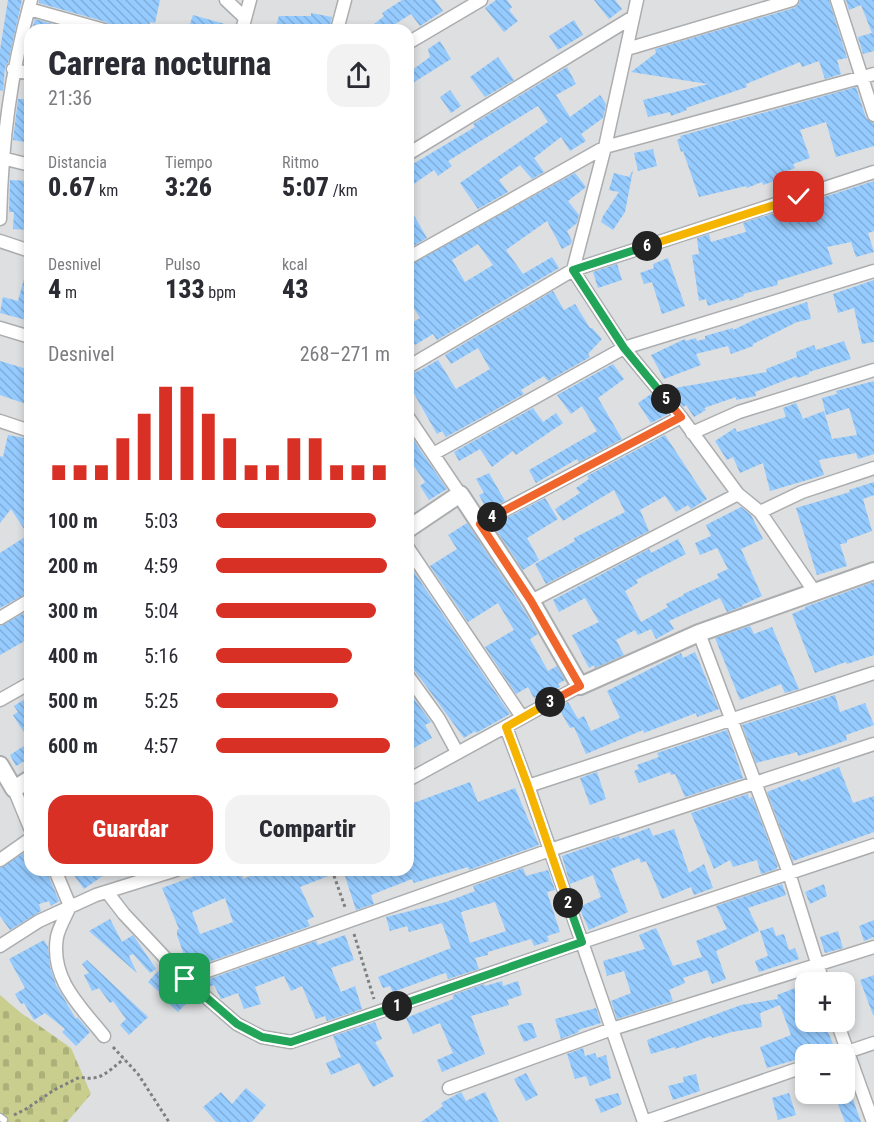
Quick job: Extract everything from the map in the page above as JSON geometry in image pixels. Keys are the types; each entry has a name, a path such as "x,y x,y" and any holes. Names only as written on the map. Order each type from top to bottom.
{"street":[{"path":"226,0 244,24"},
{"path":"244,24 250,0"},
{"path":"339,24 345,0"},
{"path":"414,39 481,0"},
{"path":"637,0 605,147 573,270 624,348 681,417 738,494 760,512 814,591"},
{"path":"627,49 792,0"},
{"path":"837,0 868,76 874,115"},
{"path":"25,24 30,4 87,24"},
{"path":"414,150 633,17"},
{"path":"0,219 5,86 13,69 24,27"},
{"path":"13,69 24,72"},
{"path":"414,255 605,147 868,76"},
{"path":"2,158 24,164"},
{"path":"414,363 573,270 874,172"},
{"path":"0,241 24,249"},
{"path":"433,454 624,348 874,271"},
{"path":"0,328 24,335"},
{"path":"692,433 740,412 874,370"},
{"path":"480,524 681,417"},
{"path":"0,421 24,429"},
{"path":"414,426 531,601 580,686"},
{"path":"760,512 802,492 874,468"},
{"path":"414,525 460,494"},
{"path":"531,601 738,494"},
{"path":"414,557 522,717"},
{"path":"414,777 580,686 699,633 874,571"},
{"path":"0,618 24,604"},
{"path":"699,633 789,873 820,972"},
{"path":"528,786 874,673"},
{"path":"414,684 439,719 457,752"},
{"path":"0,700 24,686"},
{"path":"506,727 644,1122 795,1070"},
{"path":"185,979 549,850 874,744"},
{"path":"24,779 5,778 24,816"},
{"path":"0,860 24,843"},
{"path":"107,892 124,914 185,979 237,1024 262,1037 291,1042 874,845"},
{"path":"58,876 70,906 57,936 57,960 64,986 104,1036"},
{"path":"0,946 39,921 70,906 157,876"},
{"path":"449,1088 612,1029 874,947"},
{"path":"855,1049 874,1043"},
{"path":"855,1081 873,1122"}],"path":[{"path":"334,876 378,1012"},
{"path":"104,1036 138,1074 169,1122"},
{"path":"2,1119 26,1109 54,1090 80,1077 92,1080 101,1077 124,1059"}],"green space":[{"path":"0,995 21,1013 71,1048 91,1094 67,1122 0,1122"}],"building":[{"path":"8,0 22,0 8,63 5,67 3,91 0,90 0,50"},
{"path":"39,0 160,0 155,23 150,22 150,24 109,24 39,3"},
{"path":"402,0 435,0 443,11 420,26 411,14 395,24 374,24 384,16 382,13"},
{"path":"496,0 507,0 512,7 509,10 518,21 504,32 485,8"},
{"path":"594,0 615,0 622,9 609,19"},
{"path":"800,0 829,0 847,58 837,60 841,74 825,79 819,61 802,67 800,62 746,84 747,87 686,108 687,110 671,116 670,112 648,117 643,100 708,84 631,72 656,53 655,49 794,8"},
{"path":"846,0 874,0 874,51 863,54 858,37 872,33 861,5 849,10"},
{"path":"311,13 332,17 330,24 277,24 279,16 311,16"},
{"path":"193,15 225,24 190,24"},
{"path":"35,19 52,24 34,24"},
{"path":"574,20 583,35 558,50 549,36"},
{"path":"440,41 451,59 414,82 414,69 430,57 428,49"},
{"path":"498,57 514,80 485,97 470,77"},
{"path":"567,67 576,84 556,95 570,117 600,95 606,104 603,118 581,134 586,141 570,151 561,137 534,158 544,172 532,179 520,165 499,180 508,192 478,209 460,183 548,122 538,106 448,161 452,166 438,176 434,170 414,184 414,163 475,127 473,124"},
{"path":"856,87 866,118 874,123 874,146 836,157 826,122 800,130 810,158 793,164 795,168 776,175 777,180 763,185 762,182 747,188 746,186 699,197 677,140 681,138 680,136"},
{"path":"450,90 461,106 451,113 440,97"},
{"path":"18,99 24,99 24,142 13,140"},
{"path":"653,149 657,166 638,171 634,153"},
{"path":"633,170 625,212 613,230 601,222 619,192 609,190 614,173 629,177"},
{"path":"575,173 586,187 568,201 579,215 577,223 567,231 572,241 571,244 562,249 547,221 506,250 523,274 552,257 559,268 437,340 433,334 415,345 414,322 420,318 414,308 414,263","holes":["478,244 493,265 465,282 452,260"]},
{"path":"10,180 24,181 24,230 13,229 14,212 9,212"},
{"path":"874,181 874,231 868,233 874,252 856,257 851,242 827,247 833,264 777,281 778,285 743,294 744,296 729,301 729,299 708,306 706,299 699,301 692,255 699,254 697,238 709,234 711,242 746,232 743,223"},
{"path":"414,215 427,238 414,246"},
{"path":"668,258 685,306 662,314 652,282 644,284 640,273 654,268 653,264"},
{"path":"617,264 622,280 598,288 593,272"},
{"path":"24,278 24,319 0,313 3,297 18,301"},
{"path":"874,280 874,342 862,344 854,308 838,313 833,294"},
{"path":"553,291 564,310 575,304 590,328 602,339 588,354 590,357 548,381 544,376 521,390 524,394 446,437 442,431 437,434 414,394 414,373 438,360 456,389 490,369 478,348 451,364 445,355"},
{"path":"807,302 811,319 797,322 753,346 731,354 728,346 696,354 701,365 664,379 651,355 685,339 686,341 696,338 697,341 705,339 705,336 733,328 733,330 754,320"},
{"path":"844,341 851,359 797,378 796,376 755,392 756,396 736,400 736,397 704,408 706,410 694,417 686,405 683,407 669,389 767,372 766,369 797,357 796,352 814,345 816,350"},
{"path":"0,361 24,368 24,403 0,395"},
{"path":"613,364 624,379 598,398 622,439 579,462 577,459 536,483 529,470 597,431 582,406 571,414 557,395"},
{"path":"874,381 874,454 858,459 856,453 819,460 824,475 770,491 763,463 740,473 733,457 727,460 715,441 735,428 737,432 786,417 783,408 796,403 803,419 824,411 832,439 857,435 849,408 826,415 822,398 837,394 836,391"},
{"path":"651,394 668,414 651,423 638,403"},
{"path":"533,408 543,422 556,413 563,423 516,455 513,451 492,467 480,449 459,461 454,452"},
{"path":"8,435 24,438 24,529 11,509 0,523 0,456 3,457"},
{"path":"665,435 707,499 691,509 688,505 676,512 665,496 640,510 649,531 546,584 535,564 575,541 574,538 625,512 614,490 563,521 555,509 580,493 576,488 589,479 587,476"},
{"path":"414,441 447,489 429,500 420,486 425,482 414,466"},
{"path":"489,473 505,501 487,510 479,495 484,493 476,479"},
{"path":"874,482 874,495 863,499 872,531 840,544 847,566 817,575 796,508 850,492 849,490"},
{"path":"545,498 558,519 527,538 539,560 523,570 493,525"},
{"path":"741,507 751,515 763,539 741,549 762,596 727,612 720,598 669,621 674,629 656,639 651,629 638,635 635,630 616,640 624,655 595,668 594,665 589,668 572,635 599,622 585,598 559,612 553,600 649,549 651,553 678,539 686,554 636,580 638,583 625,591 641,622 668,607 666,604 683,594 719,578 717,574 728,569 717,548 700,555 695,543 711,536 706,525"},
{"path":"467,523 538,634 530,639 548,671 557,666 565,680 558,684 560,687 550,693 548,689 534,698 528,687 516,694 485,647 514,630 498,603 468,622 430,566 457,549 448,535"},
{"path":"24,538 24,595 0,608 0,553"},
{"path":"414,572 510,714 464,738 415,671"},
{"path":"874,582 874,655 815,673 792,614"},
{"path":"24,613 24,641 0,655 0,626"},
{"path":"750,626 754,634 772,627 799,689 785,693 781,684 740,700 715,638"},
{"path":"695,652 719,709 697,717 696,713 644,733 643,730 586,754 574,727 570,728 558,707 568,702 578,719 584,716 591,731 620,718 607,691 681,653 683,658"},
{"path":"835,695 840,712 865,703 874,725 846,735 847,740 831,746 798,756 797,752 756,763 742,725"},
{"path":"414,699 431,722 425,725 432,738 414,748"},
{"path":"24,700 24,732 13,715 18,712 14,706"},
{"path":"727,730 743,778 685,797 675,774 671,775 670,772 639,783 634,771 639,769 637,765 659,757 657,753"},
{"path":"24,746 24,761 16,766 10,755"},
{"path":"839,767 853,803 874,796 874,832 793,861 767,792"},
{"path":"597,772 606,799 590,805 580,778"},
{"path":"470,782 478,802 515,788 539,845 469,870 468,867 414,883 412,879 371,895 374,904 356,910 345,876 414,876 414,803"},
{"path":"748,794 749,799 752,797 778,866 776,869 761,874 757,860 733,867 730,860 714,869 691,813"},
{"path":"649,828 653,836 674,829 689,873 704,864 713,888 694,895 691,887 662,899 646,861 641,863 639,858 611,869 628,912 589,930 579,907 601,897 593,875 570,884 562,856"},
{"path":"24,853 24,876 49,876 59,901 51,906 49,901 39,904 41,911 10,930 0,916 0,868"},
{"path":"523,868 526,876 548,870 555,890 547,892 560,932 547,936 549,941 534,946 531,939 488,952 488,955 475,958 479,969 448,979 446,973 393,992 390,986 383,988 378,977 451,948 442,923 409,932 407,926 390,931 386,917 446,902 475,891 473,886","holes":["495,902 506,931 470,943 461,912"]},
{"path":"74,876 102,876 84,889"},
{"path":"195,876 242,876 243,879 250,876 328,876 300,887 314,917 307,920 310,926 189,969 177,935 179,929 162,888","holes":["225,898 233,922 200,934 192,912"]},
{"path":"782,884 786,895 748,908 759,931 716,951 726,979 712,984 707,970 683,978 685,983 669,990 673,1001 617,1019 611,1001 631,993 624,971 607,976 603,961 645,949 639,935 656,928 673,966 702,957 696,941 727,929 716,906"},
{"path":"824,884 827,896 810,904 805,892"},
{"path":"110,919 122,942 133,935 156,969 150,973 133,954 129,956 137,973 89,931"},
{"path":"874,920 874,937 864,941 859,926"},
{"path":"773,927 776,936 784,934 789,950 795,948 799,959 759,972 755,961 768,956 760,931"},
{"path":"838,931 843,948 825,953 820,937"},
{"path":"345,935 354,960 331,968 341,992 355,986 362,1009 327,1021 325,1016 316,1019 302,986 291,991 284,976 255,987 261,1004 244,1009 238,993 221,999 214,985 207,987 201,982 316,941 318,945"},
{"path":"44,940 48,947 50,967 56,985 76,1019 77,1017 90,1032 76,1046 62,1032 65,1029 45,1013 34,1020 24,1003 21,1004 15,994 25,988 9,959"},
{"path":"87,960 148,1017 129,1035 120,1025 126,1019 113,1001 110,1003 99,988 92,991 84,975 89,973 82,964"},
{"path":"158,971 174,994 183,990 191,998 178,1012 148,982"},
{"path":"874,975 874,1015 873,1015 860,980"},
{"path":"502,981 503,986 518,981 522,995 507,1000 509,1005 471,1016 485,1054 442,1072 437,1060 453,1053 440,1023 413,1034 406,1018 453,999 453,995 484,984 485,986"},
{"path":"795,988 795,1032 828,1032 833,1044 795,1044 795,1060 767,1068 760,1047 791,1035 780,1005 760,1013 762,1027 712,1038 711,1036 675,1049 675,1047 651,1054 647,1040 741,1005 778,999 777,995"},
{"path":"596,1008 601,1023 578,1030 579,1032 561,1039 555,1019"},
{"path":"375,1022 382,1039 375,1042 394,1076 373,1087 359,1063 331,1075 326,1063 341,1057 333,1036"},
{"path":"532,1023 537,1037 524,1042 517,1026"},
{"path":"583,1048 585,1056 595,1053 597,1058 606,1055 611,1078 590,1086 586,1076 575,1079 567,1054"},
{"path":"526,1073 538,1095 526,1101 514,1079"},
{"path":"696,1074 700,1091 673,1100 668,1086 684,1082 683,1077"},
{"path":"246,1088 266,1105 252,1122 216,1122 203,1107 221,1092 232,1104"},
{"path":"461,1092 466,1101 485,1092 499,1122 421,1122 443,1106 441,1103"},
{"path":"618,1093 622,1104 601,1113 595,1099"},
{"path":"789,1093 796,1115 778,1120 772,1098"},
{"path":"838,1104 855,1104 861,1122 845,1122"}],"route":[{"path":"185,979 237,1024 262,1037 291,1042 582,942 506,727 580,686 531,601 480,524 681,417 624,348 573,270 799,197"}]}
